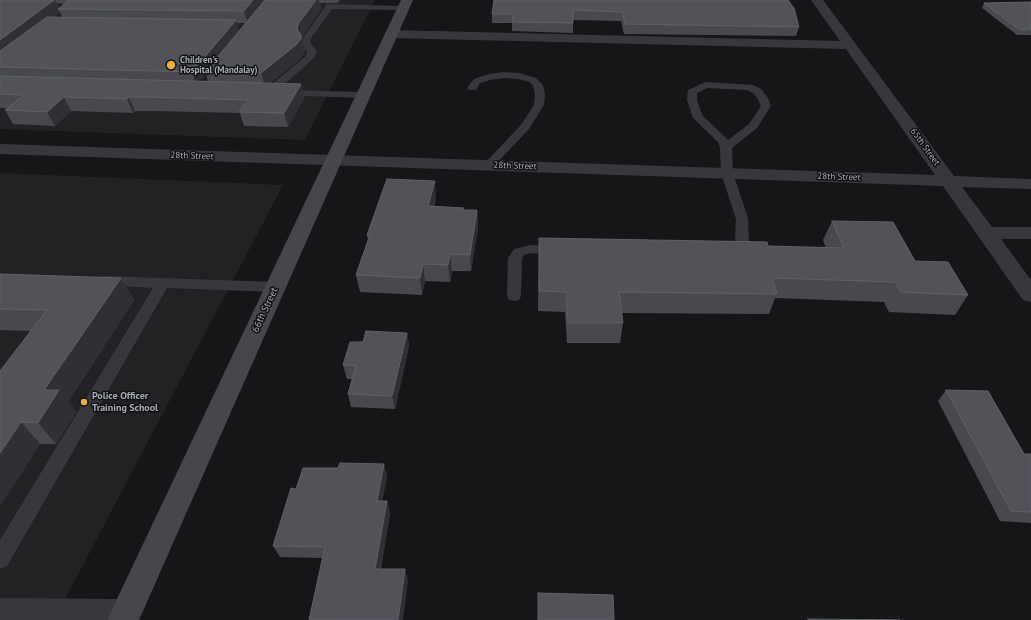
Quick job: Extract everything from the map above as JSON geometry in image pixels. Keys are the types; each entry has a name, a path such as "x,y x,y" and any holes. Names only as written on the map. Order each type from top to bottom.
{"street":[{"name":"65th Street","path":"817,0 1031,295"},
{"name":"66th Street","path":"126,615 362,95 405,4"},
{"path":"391,34 851,45"},
{"name":"28th Street","path":"0,149 1031,184"},
{"path":"986,233 1031,234"}],"lane":[{"path":"362,95 264,93 310,57 312,52 306,42 307,38 326,6 405,4"},
{"path":"472,88 477,81 489,77 504,75 519,76 533,80 538,85 540,94 539,105 525,127 488,166"},
{"path":"716,255 734,252 742,243 742,219 727,173 726,147 723,141 697,116 692,100 692,92 699,88 706,86 749,87 757,91 763,98 766,106 753,126 726,147"},
{"path":"514,296 515,258 519,252 531,249 570,251"},
{"path":"93,281 276,287"},
{"path":"0,559 163,283"},
{"path":"0,609 126,615"}],"shaded area":[{"name":"Children's Hospital (Mandalay)","path":"0,0 375,0 305,140 0,129"},
{"name":"Police Officer Training School","path":"0,173 283,185 54,620 0,620"}],"building":[{"path":"0,0 54,0 0,40"},
{"path":"68,0 253,0 244,11 58,9"},
{"path":"265,0 316,0 298,24 297,29 302,37 297,44 261,73 205,72"},
{"path":"494,0 788,0 794,8 799,27 625,24 622,12 573,10 573,23 512,22 513,14 492,14"},
{"path":"1031,2 1031,29 1020,30 984,3"},
{"path":"47,17 236,20 192,72 0,67 0,51"},
{"path":"0,76 301,84 284,113 239,112 248,100 148,97 129,97 127,99 64,97 47,112 5,110 24,95 0,94"},
{"path":"387,179 435,181 428,206 477,210 470,255 450,254 448,265 423,264 420,278 356,275 370,235 367,235"},
{"path":"832,221 893,222 915,261 948,262 968,295 901,292 895,282 772,278 777,294 619,292 623,323 568,323 566,292 539,291 539,238 767,242 768,246 844,248"},
{"path":"0,274 121,278 44,390 59,390 38,423 21,422 0,453 0,371 47,310 0,309"},
{"path":"366,331 407,333 392,396 348,394 356,366 343,365 350,342 363,342"},
{"path":"946,390 988,391 1024,454 1031,454 1031,489 1029,489 1031,492 1031,512 1011,511"},
{"path":"340,463 384,464 377,501 387,501 375,569 405,569 398,620 309,620 325,547 273,546 291,488 296,489 303,468 338,468"},
{"path":"538,593 613,595 614,620 538,620"},
{"path":"808,619 900,620 808,620"}],"place":[{"name":"Children's Hospital (Mandalay)","path":"171,65"},
{"name":"Police Officer Training School","path":"84,402"}]}
